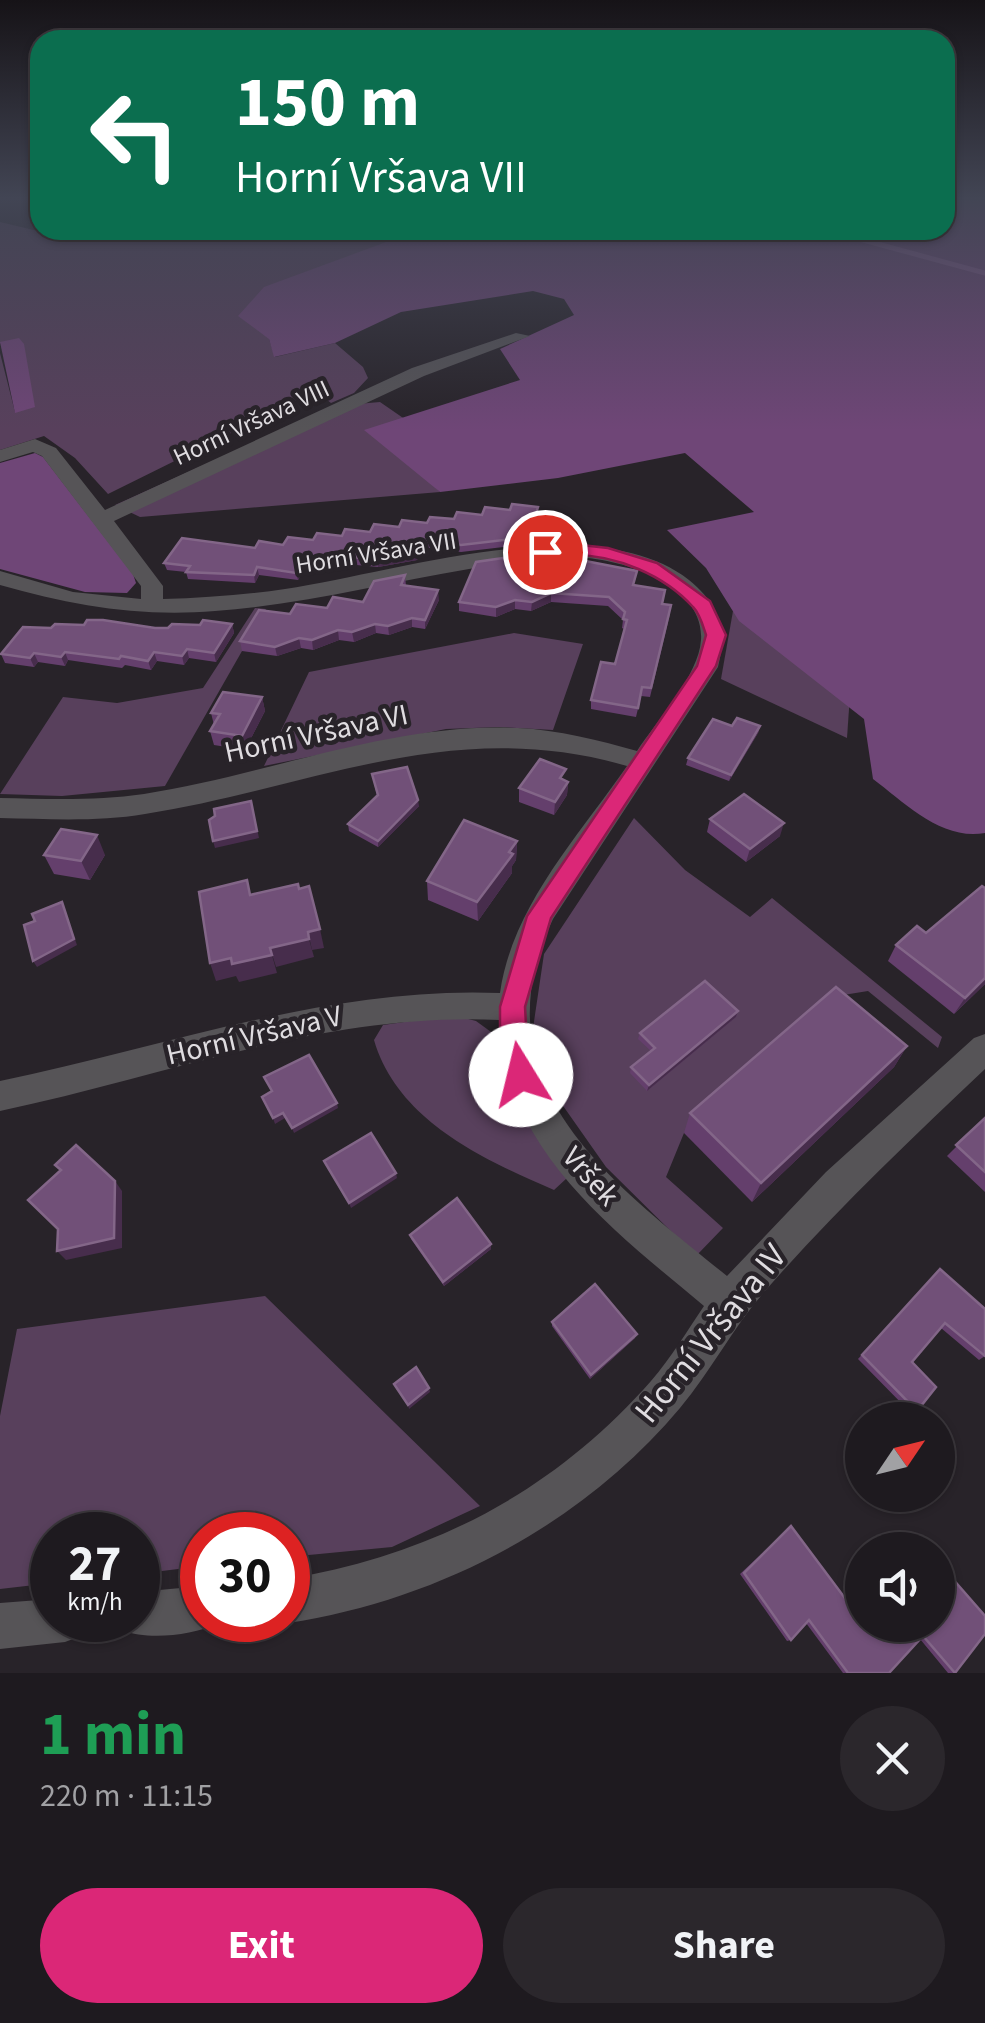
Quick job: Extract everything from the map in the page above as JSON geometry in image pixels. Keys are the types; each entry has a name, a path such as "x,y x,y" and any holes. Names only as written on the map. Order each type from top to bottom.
{"street":[{"name":"Horní Vršava VIII","path":"102,519 418,372 522,336"},
{"path":"0,456 35,445 48,452 152,586 152,609"},
{"name":"Horní Vršava VII","path":"0,578 70,598 152,609 208,607 545,552 588,550 631,559 690,593 714,624 715,648"},
{"name":"Vršek","path":"715,648 540,916 512,1007 513,1042 521,1075 542,1118 573,1160 607,1196 730,1303"},
{"name":"Horní Vršava VI","path":"0,808 144,804 471,735 556,737 598,744 644,762"},
{"name":"Horní Vršava V","path":"0,1096 280,1024 402,1004 462,1002 512,1007"},
{"name":"Horní Vršava IV","path":"310,1596 377,1582 488,1537 538,1508 602,1458 664,1396 730,1303 806,1217 985,1048"},
{"path":"0,1626 30,1623"}],"shaded area":[{"path":"0,274 351,274 269,339 275,357 335,343 363,367 368,378 354,393 331,403 316,391 108,494 75,458 44,436 0,450 0,353 15,412 34,406 0,342"},
{"path":"299,274 985,274 985,833 969,834 939,826 873,779 864,719 739,621 706,568 667,530 754,512 685,453 558,478 440,492 364,430 520,380 500,349 574,315 564,299 533,291 401,312 335,343 274,357 269,339 238,316 264,287"},
{"path":"19,338 24,344 35,407 15,413 0,342"},
{"path":"380,402 438,442 402,455 440,492 140,517 115,505 335,406"},
{"path":"35,453 43,457 133,574 136,583 127,593 85,592 0,569 0,463"},
{"path":"255,608 266,609 165,786 62,796 0,794 63,697 117,703 203,688"},
{"path":"733,611 851,680 847,738 721,679"},
{"path":"514,633 583,644 553,730 446,729 264,766 309,672"},
{"path":"634,818 685,870 750,917 772,898 942,1037 938,1048 868,991 831,997 825,1010 684,1133 666,1177 723,1228 696,1256 606,1167 554,1093 532,1035 544,954"},
{"path":"453,1015 476,1021 498,1037 520,1108 567,1178 554,1190 446,1134 402,1093 385,1068 374,1040 383,1025"},
{"path":"265,1296 480,1506 392,1547 310,1555 310,1512 180,1512 180,1569 160,1571 160,1512 30,1512 30,1586 0,1589 0,1416 17,1329"}],"building":[{"path":"512,504 538,507 529,537 461,545 422,540 416,552 377,560 334,555 330,563 304,560 296,573 257,567 254,575 186,572 190,566 164,563 182,538 255,548 259,541 283,545 288,537 313,540 317,533 342,536 345,529 370,532 374,524 399,527 402,520 427,523 430,517 454,519 457,512 482,515 485,507 510,510"},
{"path":"523,555 522,559 573,567 575,559 637,571 633,585 665,590 662,604 671,605 651,688 642,687 638,708 591,700 601,662 615,664 627,620 623,619 625,612 609,597 551,593 532,602 515,600 496,607 459,602 476,562"},
{"path":"405,575 401,585 438,590 425,620 412,618 388,626 375,624 352,632 338,630 275,647 240,641 259,610 290,614 296,604 327,608 333,597 363,602 374,581"},
{"path":"87,620 155,628 200,625 203,620 232,624 214,653 187,649 182,656 154,652 148,661 65,652 61,657 34,653 30,658 1,654 23,627 84,625"},
{"path":"223,692 262,697 242,736 210,731 220,714 211,713"},
{"path":"737,718 760,726 731,775 688,758 713,719 732,726"},
{"path":"540,759 566,769 560,778 568,782 555,802 519,788"},
{"path":"407,767 418,800 378,841 348,824 378,795 372,774"},
{"path":"744,794 784,823 750,849 710,819"},
{"path":"251,801 257,831 213,841 209,820 215,816 214,809"},
{"path":"464,820 517,841 509,852 513,854 477,902 427,881"},
{"path":"61,829 97,835 81,861 44,855"},
{"path":"247,880 250,895 298,884 299,889 309,886 320,929 308,932 309,939 270,948 272,955 232,964 231,958 210,963 199,892"},
{"path":"982,886 985,978 965,998 896,945 917,926 926,933"},
{"path":"62,902 74,939 33,961 24,925 35,921 32,914"},
{"path":"705,981 738,1011 649,1085 631,1067 655,1048 640,1033"},
{"path":"836,987 907,1046 761,1183 690,1113"},
{"path":"309,1055 337,1103 292,1128 283,1113 273,1118 262,1097 272,1091 264,1077"},
{"path":"985,1118 985,1172 956,1145"},
{"path":"371,1133 396,1173 349,1203 324,1161"},
{"path":"76,1145 115,1181 114,1238 57,1251 58,1229 28,1200 61,1170 55,1165"},
{"path":"457,1198 491,1244 443,1282 410,1235"},
{"path":"940,1269 985,1309 985,1356 945,1323 912,1362 936,1387 924,1402 908,1402 862,1355"},
{"path":"595,1284 637,1334 591,1375 552,1322"},
{"path":"416,1367 429,1388 408,1405 394,1384"},
{"path":"791,1526 845,1598 845,1642 917,1642 889,1673 848,1673 809,1620 791,1640 744,1573"},
{"path":"955,1582 985,1616 985,1634 955,1673 928,1642 955,1642"}],"route":[{"path":"521,1075 513,1042 512,1007 524,957 540,916 706,666 715,648 716,635 703,605 651,567 588,550 545,552"}]}
